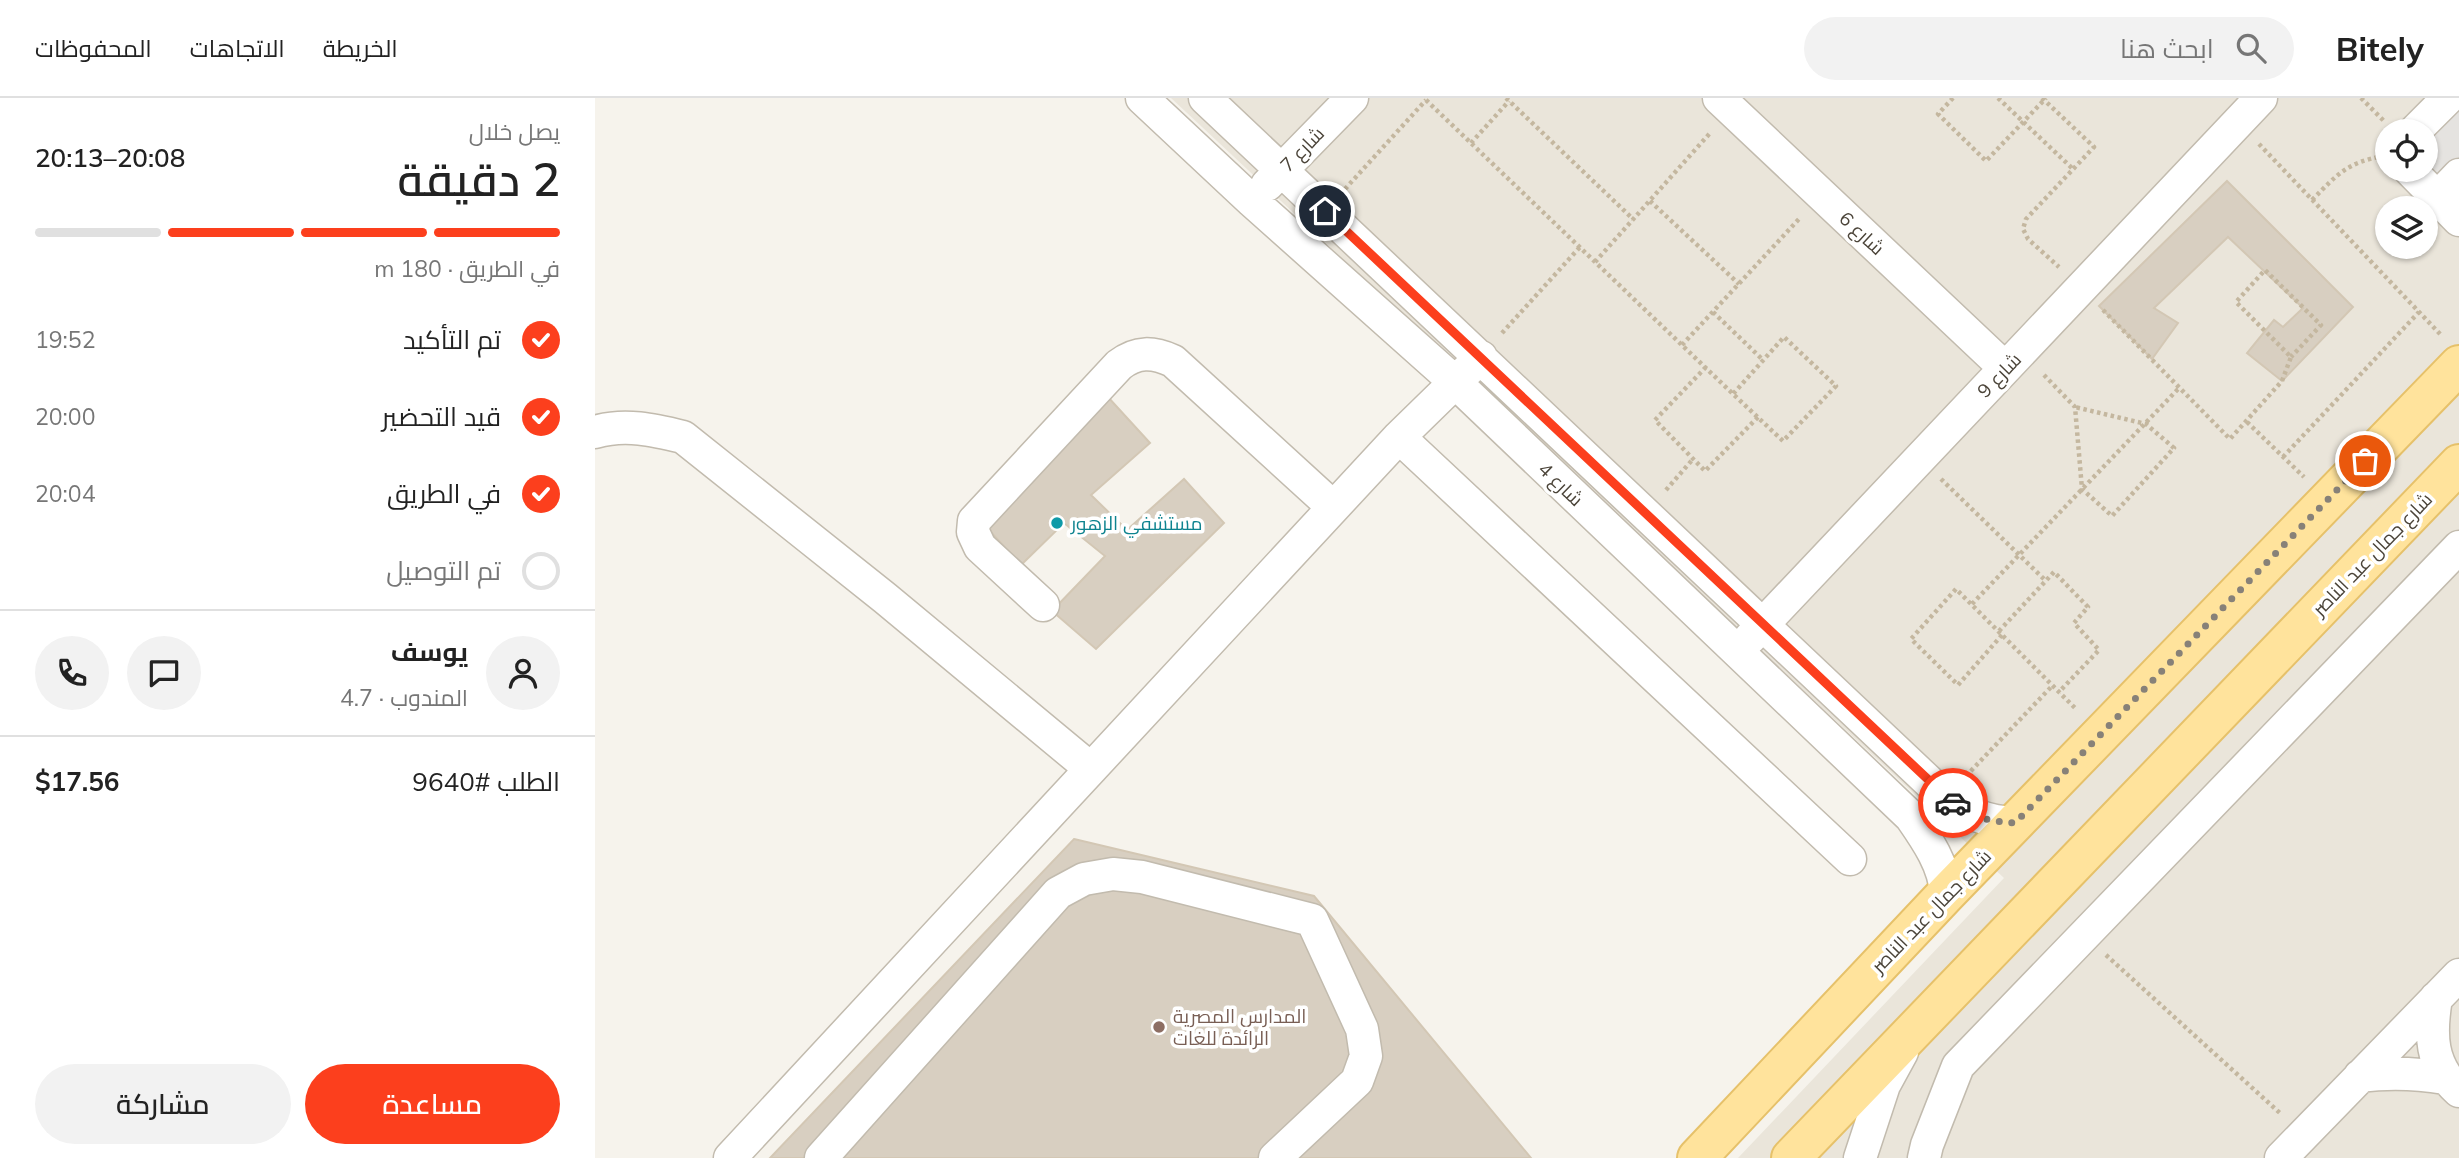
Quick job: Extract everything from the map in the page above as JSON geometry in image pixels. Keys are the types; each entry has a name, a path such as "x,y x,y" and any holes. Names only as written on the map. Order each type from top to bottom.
{"main road":[{"name":"شارع جمال عبد الناصر","path":"1696,1158 1946,894 2327,500 2451,351"},
{"name":"شارع جمال عبد الناصر","path":"1791,1158 2459,464"}],"street":[{"name":"شارع 4","path":"1142,98 1252,201 1455,382 1911,817 1937,859 1946,882 1946,894"},
{"name":"شارع 4","path":"1205,98 1945,797 1979,818 2015,823"},
{"name":"شارع 7","path":"1252,201 1352,98"},
{"name":"شارع 9","path":"1738,652 2261,98"},
{"path":"2414,119 2448,98"},
{"name":"شارع 6","path":"1734,105 1821,195 2013,360"},
{"path":"2438,197 2459,175"},
{"path":"2422,182 2435,196"},
{"path":"2438,199 2459,220"},
{"path":"1043,605 980,547 973,532 974,521 1119,365 1137,354 1148,353 1173,361 1333,507"},
{"path":"730,1158 1333,507 1399,437 1481,357"},
{"path":"595,432 643,427 683,437 885,598 1091,769"},
{"path":"1399,437 1850,859"},
{"path":"1924,1158 1958,1066 2459,547"},
{"path":"821,1158 1058,893 1084,879 1113,874 1142,877 1312,920 1363,1029 1366,1056 1357,1082 1275,1158"},
{"path":"2281,1158 2459,975"},
{"path":"2436,998 2432,1025 2435,1052 2452,1084"},
{"path":"1860,1158 1884,1085 1917,1025"},
{"path":"2360,1076 2417,1073 2452,1084"}],"path":[{"path":"1953,98 1938,114 1986,161 2044,99 2094,147 2026,219 2023,229 2028,239 2081,288 2230,439 2281,381 2291,357 2321,325 2265,270 2236,302 2291,357"},
{"path":"1998,98 2073,169"},
{"path":"2361,98 2390,119"},
{"path":"1325,211 1427,99 1471,143 1733,394 1758,416 1783,441 1836,386 1784,337 1733,394"},
{"path":"1471,143 1508,100 1633,219"},
{"path":"1595,261 1734,105"},
{"path":"2238,123 2419,312 2451,351"},
{"path":"2312,200 2343,169 2375,158"},
{"path":"1682,345 1821,195"},
{"path":"1650,201 1739,284"},
{"path":"1481,357 1580,247"},
{"path":"2284,457 2419,312"},
{"path":"1713,313 1762,359"},
{"path":"2013,360 2075,407 2146,424 2174,448 2112,516 2082,489 2075,407"},
{"path":"1706,367 1654,420 1705,471 1758,416"},
{"path":"1972,605 2179,387"},
{"path":"2247,422 2327,500"},
{"path":"1920,458 2046,581"},
{"path":"1646,513 1693,459"},
{"path":"2059,692 2099,650 2074,622 2088,607 2054,572 2000,633 1958,685 1911,639 1957,589 1972,605 2000,633 2053,685 2059,692 2101,735"},
{"path":"1945,797 2053,685"},
{"path":"2085,935 2304,1135"}],"shaded area":[{"path":"1171,98 2459,98 2459,1158 1738,1158 2004,878"},
{"path":"2459,98 2459,233 2431,182 2438,182 2437,119"}],"building":[{"path":"2227,181 2353,307 2282,381 2247,353 2274,320 2283,327 2303,308 2228,237 2154,308 2178,323 2152,359 2099,306"},
{"name":"مستشفي الزهور","path":"1107,396 1150,443 1091,495 1127,530 1184,479 1224,523 1096,649 1052,611 1105,556 1064,523 1021,565 988,529 1063,440"},
{"name":"المدارس المصرية الرائدة للغات","path":"1074,839 1314,896 1531,1158 770,1158"}],"way so far":[{"path":"1953,803 1979,818 2015,823 2365,461"}],"place":[{"name":"مستشفي الزهور","path":"1057,523"},
{"name":"المدارس المصرية الرائدة للغات","path":"1159,1027"}],"route":[{"path":"1325,211 1953,803"}]}
